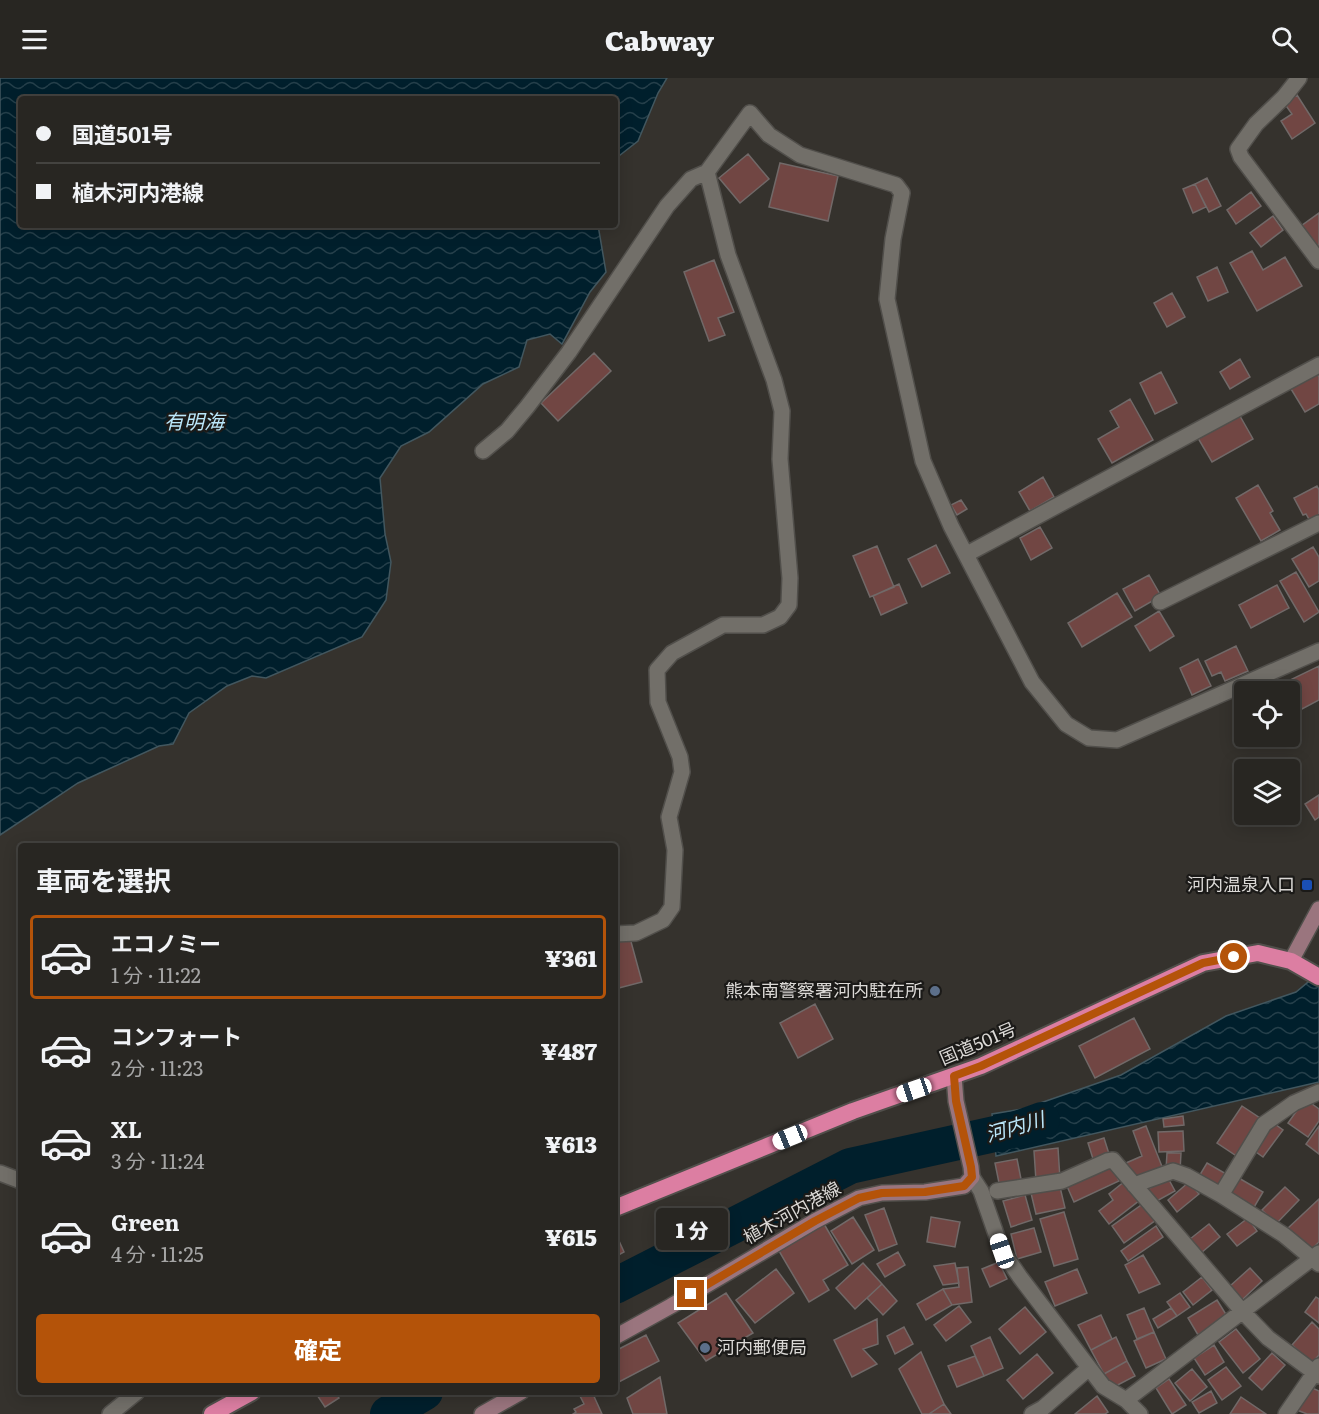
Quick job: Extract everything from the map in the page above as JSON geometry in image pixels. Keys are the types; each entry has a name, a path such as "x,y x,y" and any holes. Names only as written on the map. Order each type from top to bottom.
{"highway":[{"name":"国道501号","path":"618,1207 853,1112 981,1066 1203,963 1258,953 1291,960 1315,975"},
{"path":"212,1414 247,1395"}],"main road":[{"path":"1291,960 1319,909"},
{"path":"954,1076 956,1101 971,1172"},
{"name":"植木河内港線","path":"618,1335 815,1221 859,1198 882,1193 925,1192 964,1186 971,1172"},
{"path":"482,1414 516,1395"}],"street":[{"path":"1299,78 1284,97 1256,124 1238,149 1319,261"},
{"path":"483,451 507,431 527,408 569,352 666,206 692,179 707,172 750,113 769,135 800,154 896,185 902,193 893,239 887,299 923,461 951,526 1032,682 1066,724 1089,738 1117,740 1319,651"},
{"path":"618,934 636,933 663,920 672,907 675,850 669,817 682,772 680,757 658,702 657,670 672,653 723,625 763,625 780,617 789,605 790,578 780,459 782,411 774,380 728,255 707,172"},
{"path":"967,554 1319,365"},
{"path":"1160,602 1319,523"},
{"path":"1221,1195 1264,1124 1294,1103 1319,1092"},
{"path":"997,1191 1062,1181 1113,1160 1242,1311 1268,1338 1317,1372 1286,1414"},
{"path":"971,1172 981,1191 1002,1251 1102,1386 1126,1400 1140,1414"},
{"path":"1126,1400 1242,1311 1317,1258 1221,1195 1187,1176 1173,1172 1134,1185"},
{"path":"0,1173 18,1180"},
{"path":"1032,1414 1043,1408 1089,1368"},
{"path":"110,1414 133,1395"}],"water":[{"name":"有明海","path":"0,78 667,78 658,93 638,141 618,157 618,96 18,96 18,228 599,228 606,272 590,292 562,344 550,334 527,340 519,367 483,384 429,432 401,446 380,478 385,534 391,562 386,600 362,637 266,678 252,676 227,686 189,713 173,744 159,746 78,783 0,835"},
{"path":"1319,973 1319,1082 996,1156 992,1114 1023,1109 1121,1075 1226,1016 1296,992"}],"building":[{"path":"1297,95 1315,123 1292,139 1281,121 1292,114 1284,103"},
{"path":"748,154 769,179 740,203 719,178"},
{"path":"780,163 838,176 828,221 769,207"},
{"path":"1207,178 1221,206 1209,212 1195,184"},
{"path":"1195,184 1206,207 1193,213 1183,189"},
{"path":"1251,192 1261,206 1236,224 1227,210"},
{"path":"1319,213 1319,245 1315,247 1301,226"},
{"path":"1273,216 1283,230 1261,247 1250,233"},
{"path":"1252,251 1263,270 1285,257 1302,286 1257,311 1230,263"},
{"path":"714,260 734,312 718,318 725,335 709,341 684,272"},
{"path":"1217,267 1228,292 1208,301 1197,277"},
{"path":"1172,293 1185,317 1167,327 1154,303"},
{"path":"594,353 611,371 558,421 541,403"},
{"path":"1240,359 1250,377 1230,389 1220,372"},
{"path":"1314,368 1319,377 1319,404 1305,412 1288,384"},
{"path":"1161,372 1177,403 1155,414 1140,383"},
{"path":"1130,399 1153,440 1112,463 1098,439 1119,427 1110,411"},
{"path":"1236,409 1253,439 1212,462 1195,433"},
{"path":"1043,477 1054,497 1030,511 1019,492"},
{"path":"1258,485 1273,511 1270,513 1280,530 1261,541 1236,498"},
{"path":"1317,486 1319,516 1310,521 1306,514 1303,515 1294,498"},
{"path":"961,500 967,509 957,515 951,505"},
{"path":"1040,527 1052,548 1031,560 1020,538"},
{"path":"936,545 950,573 922,587 908,559"},
{"path":"877,546 894,587 870,597 853,556"},
{"path":"1313,547 1319,557 1319,581 1309,587 1292,559"},
{"path":"1296,572 1319,612 1304,622 1280,581"},
{"path":"1149,575 1161,596 1135,611 1123,589"},
{"path":"899,584 907,603 881,615 873,596"},
{"path":"1277,585 1289,608 1251,628 1239,605"},
{"path":"1117,593 1132,617 1082,647 1068,623"},
{"path":"1159,611 1174,636 1150,651 1135,626"},
{"path":"1236,646 1248,671 1225,681 1221,672 1212,676 1205,661"},
{"path":"1198,659 1211,686 1192,695 1180,668"},
{"path":"1319,666 1319,700 1302,709 1300,681 1288,681"},
{"path":"1319,795 1319,817 1315,820 1305,804"},
{"path":"630,938 642,982 618,988 618,941"},
{"path":"815,1004 833,1039 798,1058 780,1023"},
{"path":"1134,1018 1150,1049 1095,1078 1079,1046"},
{"path":"1305,1099 1319,1109 1319,1121 1308,1137 1288,1123"},
{"path":"1242,1106 1263,1120 1238,1157 1217,1143"},
{"path":"1183,1116 1184,1125 1164,1127 1163,1119"},
{"path":"1272,1122 1283,1130 1263,1157 1252,1149"},
{"path":"1146,1126 1163,1169 1133,1181 1126,1163 1142,1156 1133,1131"},
{"path":"1319,1126 1319,1154 1306,1144"},
{"path":"1183,1131 1184,1151 1159,1152 1158,1132"},
{"path":"1104,1138 1110,1157 1094,1162 1088,1143"},
{"path":"1058,1148 1060,1179 1036,1181 1034,1151"},
{"path":"1167,1153 1181,1153 1180,1171 1166,1170"},
{"path":"1017,1159 1022,1184 1000,1188 995,1163"},
{"path":"1207,1163 1228,1175 1219,1190 1198,1178"},
{"path":"1111,1164 1119,1181 1074,1202 1066,1184"},
{"path":"1237,1177 1263,1192 1253,1209 1226,1194"},
{"path":"1168,1178 1175,1191 1155,1202 1148,1189"},
{"path":"1125,1181 1140,1200 1109,1224 1099,1211 1113,1200 1109,1194"},
{"path":"1189,1182 1199,1194 1177,1212 1168,1200"},
{"path":"1060,1187 1065,1208 1036,1214 1031,1193"},
{"path":"1285,1187 1299,1200 1276,1224 1262,1210"},
{"path":"1025,1195 1032,1220 1011,1227 1003,1201"},
{"path":"1319,1199 1319,1242 1309,1252 1287,1229"},
{"path":"1144,1203 1156,1220 1124,1243 1112,1226"},
{"path":"884,1208 897,1244 879,1251 865,1215"},
{"path":"1064,1212 1078,1259 1054,1266 1040,1219"},
{"path":"853,1217 874,1250 852,1264 831,1231"},
{"path":"931,1217 960,1222 955,1247 927,1242"},
{"path":"1248,1218 1257,1231 1237,1246 1227,1234"},
{"path":"824,1224 848,1265 823,1280 829,1290 809,1302 779,1251"},
{"path":"1209,1224 1220,1237 1201,1253 1190,1239"},
{"path":"1156,1226 1163,1237 1128,1261 1121,1251"},
{"path":"1034,1228 1041,1252 1017,1259 1011,1234"},
{"path":"618,1239 624,1252 618,1255"},
{"path":"898,1252 905,1265 885,1277 877,1264"},
{"path":"1143,1255 1160,1284 1139,1293 1125,1265"},
{"path":"999,1262 1007,1279 990,1287 982,1269"},
{"path":"863,1263 882,1284 855,1309 836,1288"},
{"path":"955,1263 959,1283 943,1285 934,1266"},
{"path":"968,1267 972,1302 952,1305 943,1289 959,1287 957,1268"},
{"path":"1250,1268 1262,1281 1242,1300 1230,1286"},
{"path":"776,1269 794,1293 755,1323 736,1300"},
{"path":"1077,1269 1087,1293 1055,1306 1045,1282"},
{"path":"1202,1277 1212,1290 1193,1305 1183,1292"},
{"path":"882,1284 897,1301 883,1315 867,1298"},
{"path":"943,1289 952,1305 926,1320 917,1304"},
{"path":"726,1293 753,1333 706,1361 678,1323"},
{"path":"1180,1293 1190,1307 1177,1316 1167,1302"},
{"path":"1316,1297 1319,1299 1319,1323 1305,1312"},
{"path":"1217,1300 1227,1316 1198,1335 1188,1318"},
{"path":"959,1306 971,1322 946,1341 934,1325"},
{"path":"1025,1307 1046,1332 1020,1354 999,1329"},
{"path":"1144,1308 1154,1332 1137,1339 1127,1315"},
{"path":"1171,1308 1177,1316 1158,1328 1153,1319"},
{"path":"1101,1315 1112,1339 1091,1350 1078,1325"},
{"path":"877,1319 878,1344 863,1349 877,1364 852,1377 834,1340"},
{"path":"1312,1322 1319,1329 1319,1355 1312,1363 1292,1345"},
{"path":"904,1327 913,1344 895,1354 887,1336"},
{"path":"1236,1329 1260,1359 1243,1373 1219,1342"},
{"path":"1154,1332 1166,1359 1146,1368 1134,1341"},
{"path":"646,1335 659,1361 618,1382 618,1349"},
{"path":"990,1337 1003,1368 984,1376 971,1346"},
{"path":"1116,1337 1127,1361 1104,1374 1091,1350"},
{"path":"1214,1345 1224,1362 1205,1375 1194,1358"},
{"path":"921,1352 944,1404 929,1414 922,1414 899,1369"},
{"path":"1272,1353 1285,1365 1262,1390 1249,1378"},
{"path":"1037,1354 1053,1373 1023,1399 1007,1380"},
{"path":"975,1356 984,1376 957,1387 948,1366"},
{"path":"1127,1361 1135,1376 1112,1388 1104,1374"},
{"path":"1226,1367 1241,1386 1222,1400 1208,1380"},
{"path":"1192,1369 1207,1387 1190,1401 1175,1383"},
{"path":"660,1377 667,1414 633,1414 627,1398"},
{"path":"1169,1379 1186,1405 1172,1414 1156,1388"},
{"path":"1308,1386 1319,1391 1319,1414 1307,1414 1297,1410"},
{"path":"1211,1391 1217,1403 1199,1413 1192,1402"},
{"path":"317,1395 337,1395 339,1398 325,1407"},
{"path":"580,1395 593,1395 602,1414 573,1414 576,1412 574,1409 584,1404"},
{"path":"1097,1396 1108,1412 1105,1414 1075,1414"},
{"path":"1241,1397 1266,1414 1230,1414"},
{"path":"944,1404 951,1414 929,1414"}],"waterway":[{"name":"河内川","path":"618,1284 850,1166 1017,1129 1042,1120"},
{"name":"河内川","path":"388,1414 420,1395"}],"place":[{"name":"河内温泉入口","path":"1307,885"},
{"name":"熊本南警察署河内駐在所","path":"935,991"},
{"name":"河内郵便局","path":"705,1348"}],"route":[{"path":"691,1294 815,1221 859,1198 882,1193 925,1192 964,1186 972,1177 956,1101 954,1076 981,1066 1203,963 1234,957"}]}
